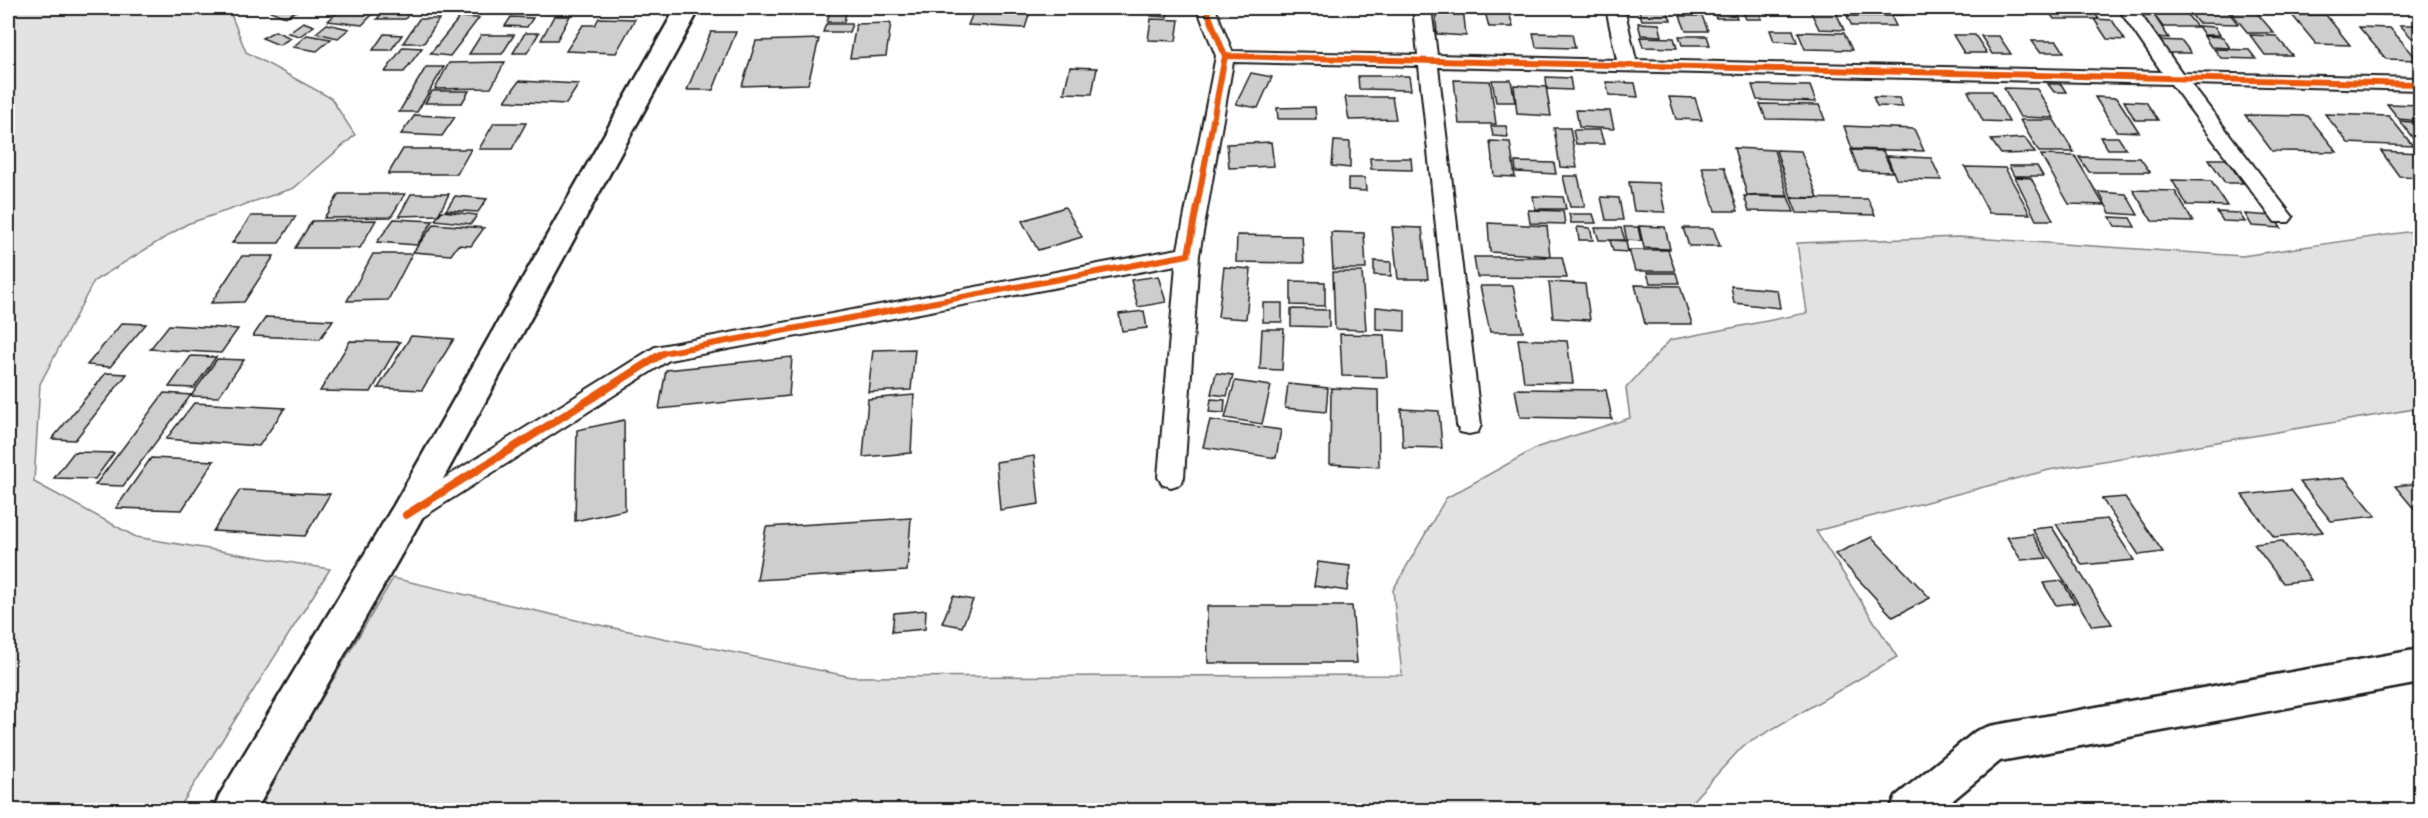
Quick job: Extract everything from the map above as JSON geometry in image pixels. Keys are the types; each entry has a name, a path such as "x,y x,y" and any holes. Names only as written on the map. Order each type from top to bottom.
{"main road":[{"path":"234,810 406,515 688,8"},
{"path":"1911,810 1990,744 2421,666"}],"street":[{"path":"1171,477 1188,255 1225,56 1206,8"},
{"path":"1422,8 1469,425"},
{"path":"1615,8 1628,66"},
{"path":"2127,8 2176,78 2282,217"},
{"path":"1225,56 2421,84"},
{"path":"406,515 663,353 1188,255"}],"shaded area":[{"path":"8,8 215,8 230,12 246,52 331,98 355,135 294,188 187,224 94,281 40,384 34,482 136,537 330,569 178,810 8,810"},
{"path":"2420,230 2420,408 2049,470 1816,531 1897,657 1743,746 1684,810 256,810 393,578 580,621 852,677 1402,675 1393,590 1446,498 1538,447 1630,418 1626,388 1670,340 1807,313 1797,243 1958,237 2242,256"}],"building":[{"path":"302,8 285,17 268,10"},
{"path":"342,8 375,12 362,25 328,21"},
{"path":"386,8 414,8 405,19 377,19"},
{"path":"831,8 847,8 844,22 827,22"},
{"path":"975,8 1031,9 1025,28 968,25"},
{"path":"1153,8 1169,8 1167,17 1151,16"},
{"path":"1435,8 1463,8 1466,36 1437,34"},
{"path":"1484,8 1508,8 1513,27 1489,27"},
{"path":"1638,8 1666,8 1671,20 1642,20"},
{"path":"1711,8 1732,8 1737,18 1716,18"},
{"path":"1741,8 1757,8 1762,19 1746,19"},
{"path":"1809,8 1834,8 1844,30 1819,29"},
{"path":"1843,8 1899,8 1904,15 1847,15"},
{"path":"2046,8 2091,8 2099,19 2054,19"},
{"path":"2183,8 2253,8 2255,10"},
{"path":"2323,8 2340,8 2346,14 2329,14"},
{"path":"2357,8 2382,8 2389,15 2363,14"},
{"path":"2187,9 2227,10 2238,24 2198,23"},
{"path":"2151,11 2185,12 2197,27 2163,27"},
{"path":"2231,12 2256,12 2274,33 2248,33"},
{"path":"2139,15 2154,15 2169,38 2154,37"},
{"path":"2292,15 2326,15 2350,45 2316,44"},
{"path":"554,16 570,16 557,40 541,40"},
{"path":"1680,16 1702,16 1708,31 1686,31"},
{"path":"1847,16 1891,16 1896,26 1852,26"},
{"path":"460,17 479,18 450,56 430,54"},
{"path":"511,17 533,18 527,27 505,26"},
{"path":"599,18 635,19 616,53 566,51 583,25 595,25"},
{"path":"419,19 439,19 424,43 403,43"},
{"path":"1151,19 1179,20 1176,41 1148,40"},
{"path":"2094,19 2112,20 2125,40 2107,39"},
{"path":"303,22 314,26 300,36 288,33"},
{"path":"891,23 886,56 850,58 856,24"},
{"path":"1638,23 1659,24 1662,36 1641,35"},
{"path":"327,24 349,29 338,38 316,33"},
{"path":"826,24 852,24 849,32 823,32"},
{"path":"2400,25 2420,25 2420,38 2412,38"},
{"path":"2198,26 2215,27 2220,35 2204,35"},
{"path":"2359,27 2390,28 2418,60 2386,59"},
{"path":"1770,30 1793,30 1797,42 1774,41"},
{"path":"275,31 291,38 279,45 262,38"},
{"path":"711,32 736,32 713,90 687,90"},
{"path":"1798,32 1844,33 1852,50 1805,49"},
{"path":"525,33 539,33 527,53 513,53"},
{"path":"1533,33 1572,34 1575,48 1536,47"},
{"path":"384,34 402,35 391,50 373,50"},
{"path":"307,35 331,39 317,51 293,47"},
{"path":"481,35 514,35 502,54 469,54"},
{"path":"1953,35 1975,35 1987,53 1964,53"},
{"path":"2250,35 2276,36 2292,55 2265,55"},
{"path":"1679,36 1707,36 1710,45 1682,45"},
{"path":"1981,36 1999,36 2011,54 1992,54"},
{"path":"2204,36 2223,37 2230,48 2211,47"},
{"path":"1640,37 1674,38 1677,48 1643,47"},
{"path":"819,39 808,84 742,86 756,41"},
{"path":"2155,40 2182,41 2191,53 2164,53"},
{"path":"2032,41 2057,41 2064,52 2040,52"},
{"path":"403,47 422,48 404,72 385,72"},
{"path":"2214,49 2249,50 2256,59 2221,58"},
{"path":"505,62 491,88 435,89 449,63"},
{"path":"426,67 444,67 417,112 399,112"},
{"path":"1070,67 1097,68 1092,94 1064,93"},
{"path":"1251,73 1272,77 1258,108 1236,104"},
{"path":"1358,76 1409,76 1411,90 1359,89"},
{"path":"1546,77 1570,78 1572,90 1547,89"},
{"path":"1454,80 1490,81 1496,124 1459,124"},
{"path":"1492,80 1511,80 1515,102 1496,102"},
{"path":"519,81 579,84 566,104 505,101"},
{"path":"1606,82 1635,83 1638,97 1609,95"},
{"path":"2048,84 2061,84 2066,92 2054,92"},
{"path":"1514,85 1546,87 1551,116 1517,114"},
{"path":"1752,85 1810,86 1816,102 1757,100"},
{"path":"2004,88 2037,89 2054,118 2020,117"},
{"path":"432,91 469,91 462,103 425,103"},
{"path":"1968,91 1992,91 2009,122 1983,121"},
{"path":"1345,97 1392,97 1396,119 1349,120"},
{"path":"1669,97 1695,98 1702,120 1676,119"},
{"path":"1873,97 1899,98 1903,107 1877,106"},
{"path":"2095,97 2117,98 2139,132 2116,131"},
{"path":"2124,101 2146,102 2158,120 2135,120"},
{"path":"1760,104 1819,105 1825,120 1766,119"},
{"path":"2387,104 2420,105 2420,121 2399,119"},
{"path":"1315,107 1316,119 1278,119 1277,108"},
{"path":"1576,110 1610,111 1614,129 1579,127"},
{"path":"2325,114 2389,116 2413,146 2348,143"},
{"path":"415,115 455,117 442,136 401,134"},
{"path":"2245,115 2308,116 2337,152 2272,151"},
{"path":"2020,120 2054,120 2074,152 2039,152"},
{"path":"2400,121 2420,123 2420,148"},
{"path":"494,123 526,123 512,149 479,149"},
{"path":"1491,126 1506,126 1508,137 1493,136"},
{"path":"1844,126 1914,129 1924,151 1852,149"},
{"path":"1554,128 1570,128 1577,168 1560,167"},
{"path":"1573,130 1600,130 1604,144 1576,144"},
{"path":"2100,137 2118,137 2126,149 2108,149"},
{"path":"2025,138 2035,153 2001,154 1991,140"},
{"path":"1334,141 1350,142 1350,168 1332,166"},
{"path":"1490,141 1510,142 1515,177 1494,176"},
{"path":"1271,142 1274,166 1229,168 1227,144"},
{"path":"1734,148 1774,150 1788,196 1747,195"},
{"path":"403,149 471,149 457,174 388,174"},
{"path":"1776,150 1801,151 1818,198 1791,197"},
{"path":"1851,150 1883,151 1892,172 1859,171"},
{"path":"2381,151 2420,153 2420,177 2399,176"},
{"path":"2041,155 2075,156 2104,205 2069,204"},
{"path":"1887,156 1931,158 1941,180 1896,179"},
{"path":"2079,157 2140,158 2150,172 2089,172"},
{"path":"1370,158 1411,158 1412,170 1371,169"},
{"path":"2209,159 2226,159 2243,183 2225,183"},
{"path":"1515,162 1554,163 1556,174 1516,172"},
{"path":"2009,166 2037,166 2043,176 2014,176"},
{"path":"1702,167 1724,167 1738,211 1715,211"},
{"path":"1965,167 2005,168 2030,214 1989,213"},
{"path":"1563,176 1578,176 1585,207 1570,207"},
{"path":"2015,177 2031,178 2053,220 2036,220"},
{"path":"1348,178 1365,178 1366,191 1348,190"},
{"path":"2172,180 2211,181 2227,206 2187,205"},
{"path":"1629,182 1659,183 1665,212 1634,211"},
{"path":"2133,190 2175,191 2193,222 2152,221"},
{"path":"2099,192 2126,194 2138,215 2110,213"},
{"path":"339,194 405,194 391,217 324,218"},
{"path":"411,194 449,194 438,215 399,216"},
{"path":"455,196 487,199 478,212 446,210"},
{"path":"1533,196 1563,197 1566,209 1535,209"},
{"path":"1744,196 1788,197 1794,212 1749,211"},
{"path":"1601,197 1619,198 1623,220 1606,220"},
{"path":"1791,198 1868,199 1875,215 1797,213"},
{"path":"1065,207 1082,237 1038,250 1022,221"},
{"path":"1528,210 1563,211 1565,224 1530,223"},
{"path":"442,211 477,215 471,224 435,220"},
{"path":"2217,212 2239,213 2245,222 2223,221"},
{"path":"1569,214 1593,214 1596,223 1571,223"},
{"path":"2245,214 2273,216 2281,228 2252,226"},
{"path":"251,216 296,216 279,243 232,243"},
{"path":"2110,217 2130,218 2135,227 2115,226"},
{"path":"394,219 433,221 417,245 377,242"},
{"path":"376,220 360,248 295,248 312,221"},
{"path":"1488,223 1547,226 1550,256 1490,252"},
{"path":"434,224 484,228 471,246 458,245 451,255 413,252"},
{"path":"1639,226 1665,227 1670,249 1644,248"},
{"path":"1392,227 1422,228 1428,279 1398,279"},
{"path":"1577,227 1590,228 1593,240 1579,240"},
{"path":"1624,227 1638,227 1641,241 1627,240"},
{"path":"1595,228 1621,228 1625,240 1599,240"},
{"path":"1683,228 1713,228 1720,246 1689,246"},
{"path":"1331,232 1364,233 1366,269 1333,269"},
{"path":"1237,235 1302,236 1304,263 1236,262"},
{"path":"1610,240 1626,241 1628,252 1613,251"},
{"path":"1629,250 1668,250 1675,271 1635,271"},
{"path":"373,254 412,254 388,300 347,301"},
{"path":"242,256 274,256 244,302 211,303"},
{"path":"1474,257 1562,257 1567,278 1477,277"},
{"path":"1374,261 1391,262 1391,276 1374,275"},
{"path":"1224,267 1251,269 1246,319 1218,317"},
{"path":"1333,272 1362,272 1366,330 1335,329"},
{"path":"1647,273 1676,273 1679,283 1650,283"},
{"path":"1158,276 1166,302 1138,307 1131,280"},
{"path":"1291,281 1325,282 1325,306 1291,305"},
{"path":"1549,282 1585,284 1590,320 1553,318"},
{"path":"1635,285 1680,286 1692,324 1645,324"},
{"path":"1480,286 1513,286 1523,332 1490,332"},
{"path":"1731,286 1777,290 1780,308 1734,303"},
{"path":"1263,303 1282,303 1282,322 1263,322"},
{"path":"1376,307 1405,310 1405,331 1376,329"},
{"path":"1291,309 1329,310 1329,327 1291,326"},
{"path":"1144,311 1147,328 1122,331 1119,314"},
{"path":"266,317 333,320 320,339 253,336"},
{"path":"122,323 146,324 110,367 87,365"},
{"path":"169,325 238,329 221,353 150,349"},
{"path":"1262,329 1284,329 1282,370 1260,369"},
{"path":"1340,334 1384,335 1387,377 1342,376"},
{"path":"411,336 454,339 422,390 378,388"},
{"path":"1518,339 1567,341 1573,383 1524,382"},
{"path":"350,341 400,342 371,392 320,391"},
{"path":"915,349 911,390 868,392 873,350"},
{"path":"191,356 216,357 194,388 169,387"},
{"path":"792,357 789,396 659,409 666,370"},
{"path":"217,359 244,360 218,397 191,396"},
{"path":"106,373 127,374 75,440 52,439"},
{"path":"1216,373 1233,375 1227,396 1211,394"},
{"path":"1235,381 1271,386 1262,424 1225,418"},
{"path":"1288,384 1328,388 1326,412 1285,408"},
{"path":"1331,388 1378,390 1379,467 1330,464"},
{"path":"1515,389 1606,390 1612,419 1520,417"},
{"path":"164,393 191,395 123,486 95,485"},
{"path":"914,395 911,453 863,457 868,399"},
{"path":"1211,399 1225,400 1224,413 1209,412"},
{"path":"194,403 285,408 259,446 166,439"},
{"path":"1401,409 1439,411 1442,448 1403,447"},
{"path":"624,420 625,510 575,521 577,430"},
{"path":"1210,420 1281,430 1276,458 1203,447"},
{"path":"74,452 114,453 95,479 54,478"},
{"path":"1034,456 1039,504 1000,510 996,462"},
{"path":"151,458 214,461 182,510 116,508"},
{"path":"2345,478 2376,516 2331,521 2300,482"},
{"path":"2420,483 2420,510 2415,510 2395,486"},
{"path":"240,490 330,494 305,536 213,531"},
{"path":"2291,490 2323,532 2274,537 2242,495"},
{"path":"2125,497 2163,552 2139,555 2102,499"},
{"path":"911,518 907,571 757,580 766,527"},
{"path":"2107,519 2134,560 2082,565 2056,524"},
{"path":"2052,527 2112,624 2092,626 2032,529"},
{"path":"2032,534 2047,558 2021,560 2007,537"},
{"path":"1872,537 1930,598 1893,617 1835,554"},
{"path":"2282,541 2311,580 2283,583 2254,544"},
{"path":"1318,562 1350,566 1347,591 1314,586"},
{"path":"2062,581 2075,603 2056,605 2043,583"},
{"path":"953,596 973,600 962,627 942,623"},
{"path":"1207,606 1352,606 1357,663 1208,663"},
{"path":"926,610 925,629 892,632 894,613"}],"cycle path":[{"path":"406,515 663,353 1188,255 1225,56 1206,8"},
{"path":"1225,56 2420,84"}]}
